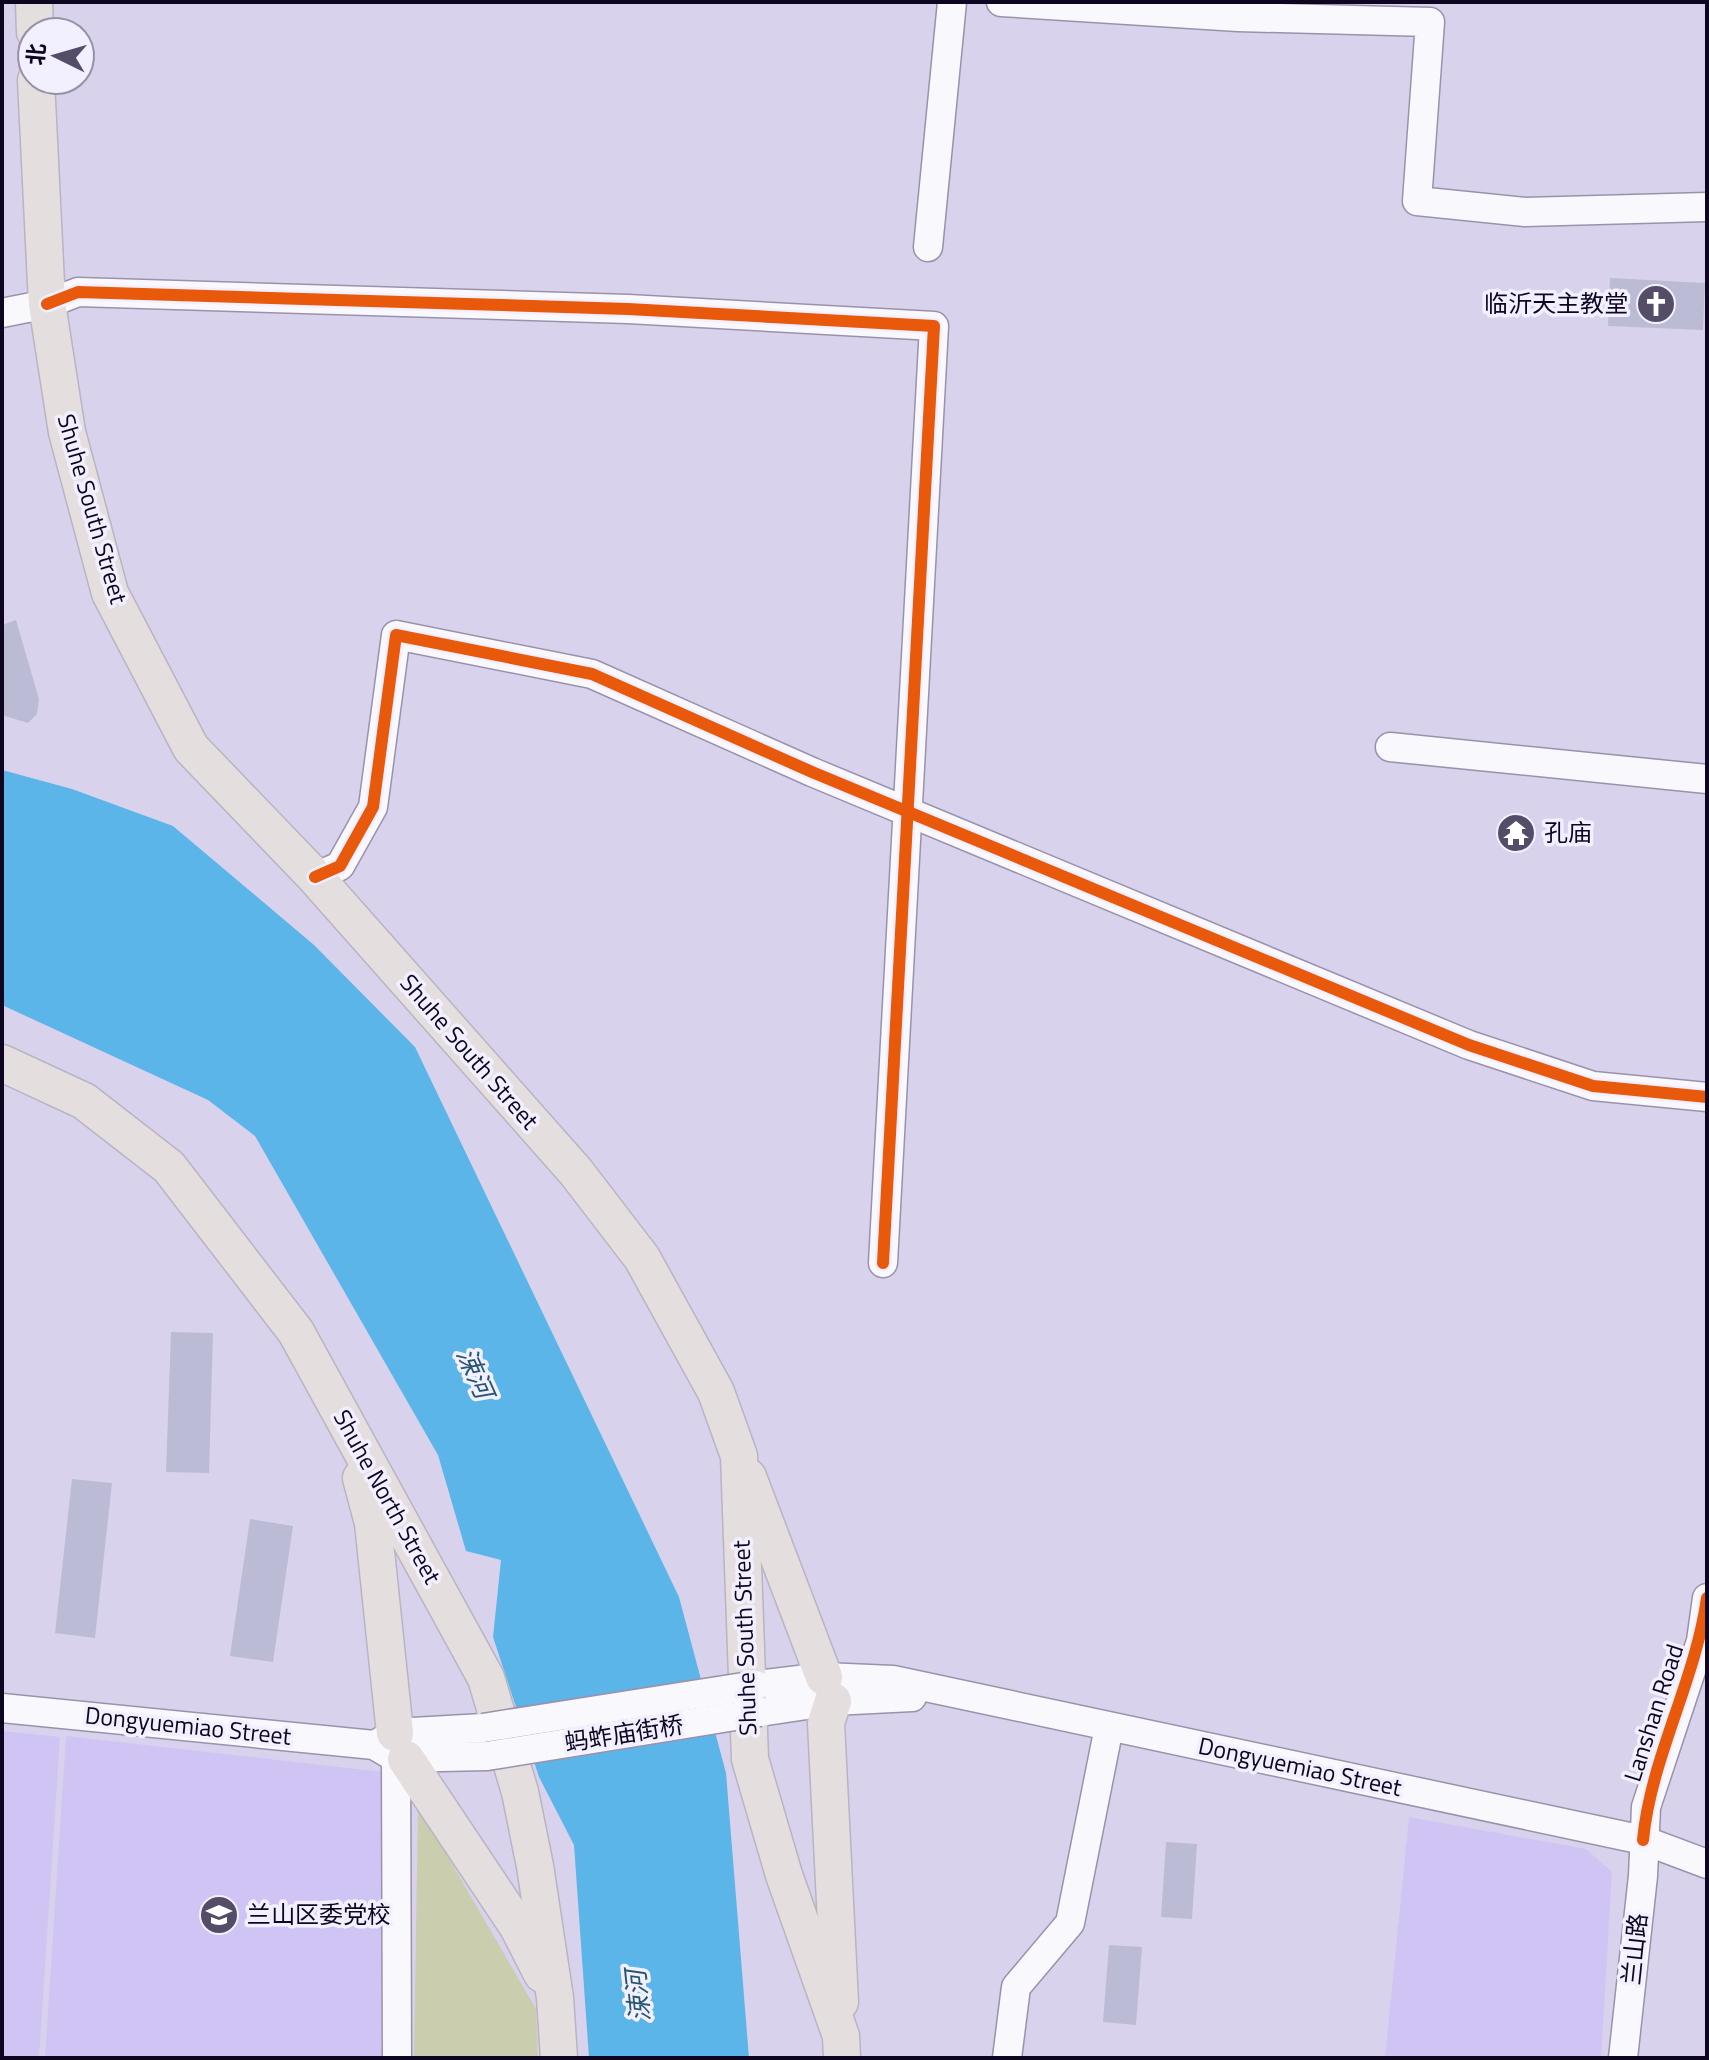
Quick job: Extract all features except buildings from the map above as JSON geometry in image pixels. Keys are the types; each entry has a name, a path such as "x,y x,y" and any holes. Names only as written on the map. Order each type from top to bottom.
{"main road":[{"name":"Shuhe South Street","path":"37,96 47,304 67,432 110,593 191,748 315,877 576,1172 642,1258 716,1392 739,1456 750,1759 784,1875 841,2047"},
{"name":"Shuhe North Street","path":"2,1063 84,1101 169,1167 296,1332 486,1678 520,1792 535,1866 555,1998 559,2058"},
{"path":"716,1392 819,1691 826,1723 841,2047"},
{"path":"347,1426 373,1523 401,1748 518,1927 555,1998"},
{"path":"741,1570 756,1558 770,1560 805,1664 819,1691 823,1847 815,1873 801,1881 784,1875"},
{"path":"434,1584 411,1575 402,1577 397,1595 401,1748 502,1889 515,1897 529,1889 535,1866"}],"street":[{"path":"928,247 952,2"},
{"path":"1001,2 1238,17 1430,22 1417,201 1525,212 1707,207"},
{"path":"2,313 47,304 78,292 628,309 934,326 883,1263"},
{"path":"315,877 340,866 373,807 396,635 592,674 908,812 1469,1045 1593,1086 1707,1097"},
{"path":"1390,747 1707,779"},
{"name":"Lanshan Road","path":"1643,1840 1646,1807 1704,1642 1707,1598"},
{"name":"Dongyuemiao Street","path":"758,1698 893,1680 1643,1840 1707,1864"},
{"name":"蚂蚱庙街桥","path":"485,1742 758,1698"},
{"name":"Dongyuemiao Street","path":"2,1708 401,1748 485,1742"},
{"path":"1007,2058 1016,1987 1070,1923 1109,1727"},
{"path":"397,2058 401,1748"},
{"name":"兰山路","path":"1623,2058 1643,1876 1643,1840"}],"shaded area":[{"path":"2,1731 60,1737 39,2058 2,2058"},
{"name":"兰山区委党校","path":"66,1736 383,1772 384,2058 45,2058"},
{"path":"1409,1817 1586,1849 1612,1872 1601,2058 1385,2058"}],"green space":[{"path":"418,1805 536,2009 538,2058 414,2058"}],"water":[{"name":"涑河","path":"2,770 72,789 173,826 314,945 415,1047 679,1597 726,1773 749,2058 589,2058 574,1845 539,1777 493,1637 501,1560 466,1551 438,1455 255,1136 208,1100 2,1005"}],"cycle path":[{"path":"47,304 78,292 628,309 934,326 883,1263"},
{"path":"315,877 340,866 373,807 396,635 592,674 812,772 1469,1045 1593,1086 1707,1097"},
{"path":"1643,1840 1655,1779 1693,1660 1707,1598"}],"place":[{"name":"临沂天主教堂","path":"1656,304"},
{"name":"孔庙","path":"1516,833"},
{"name":"兰山区委党校","path":"219,1915"}]}
